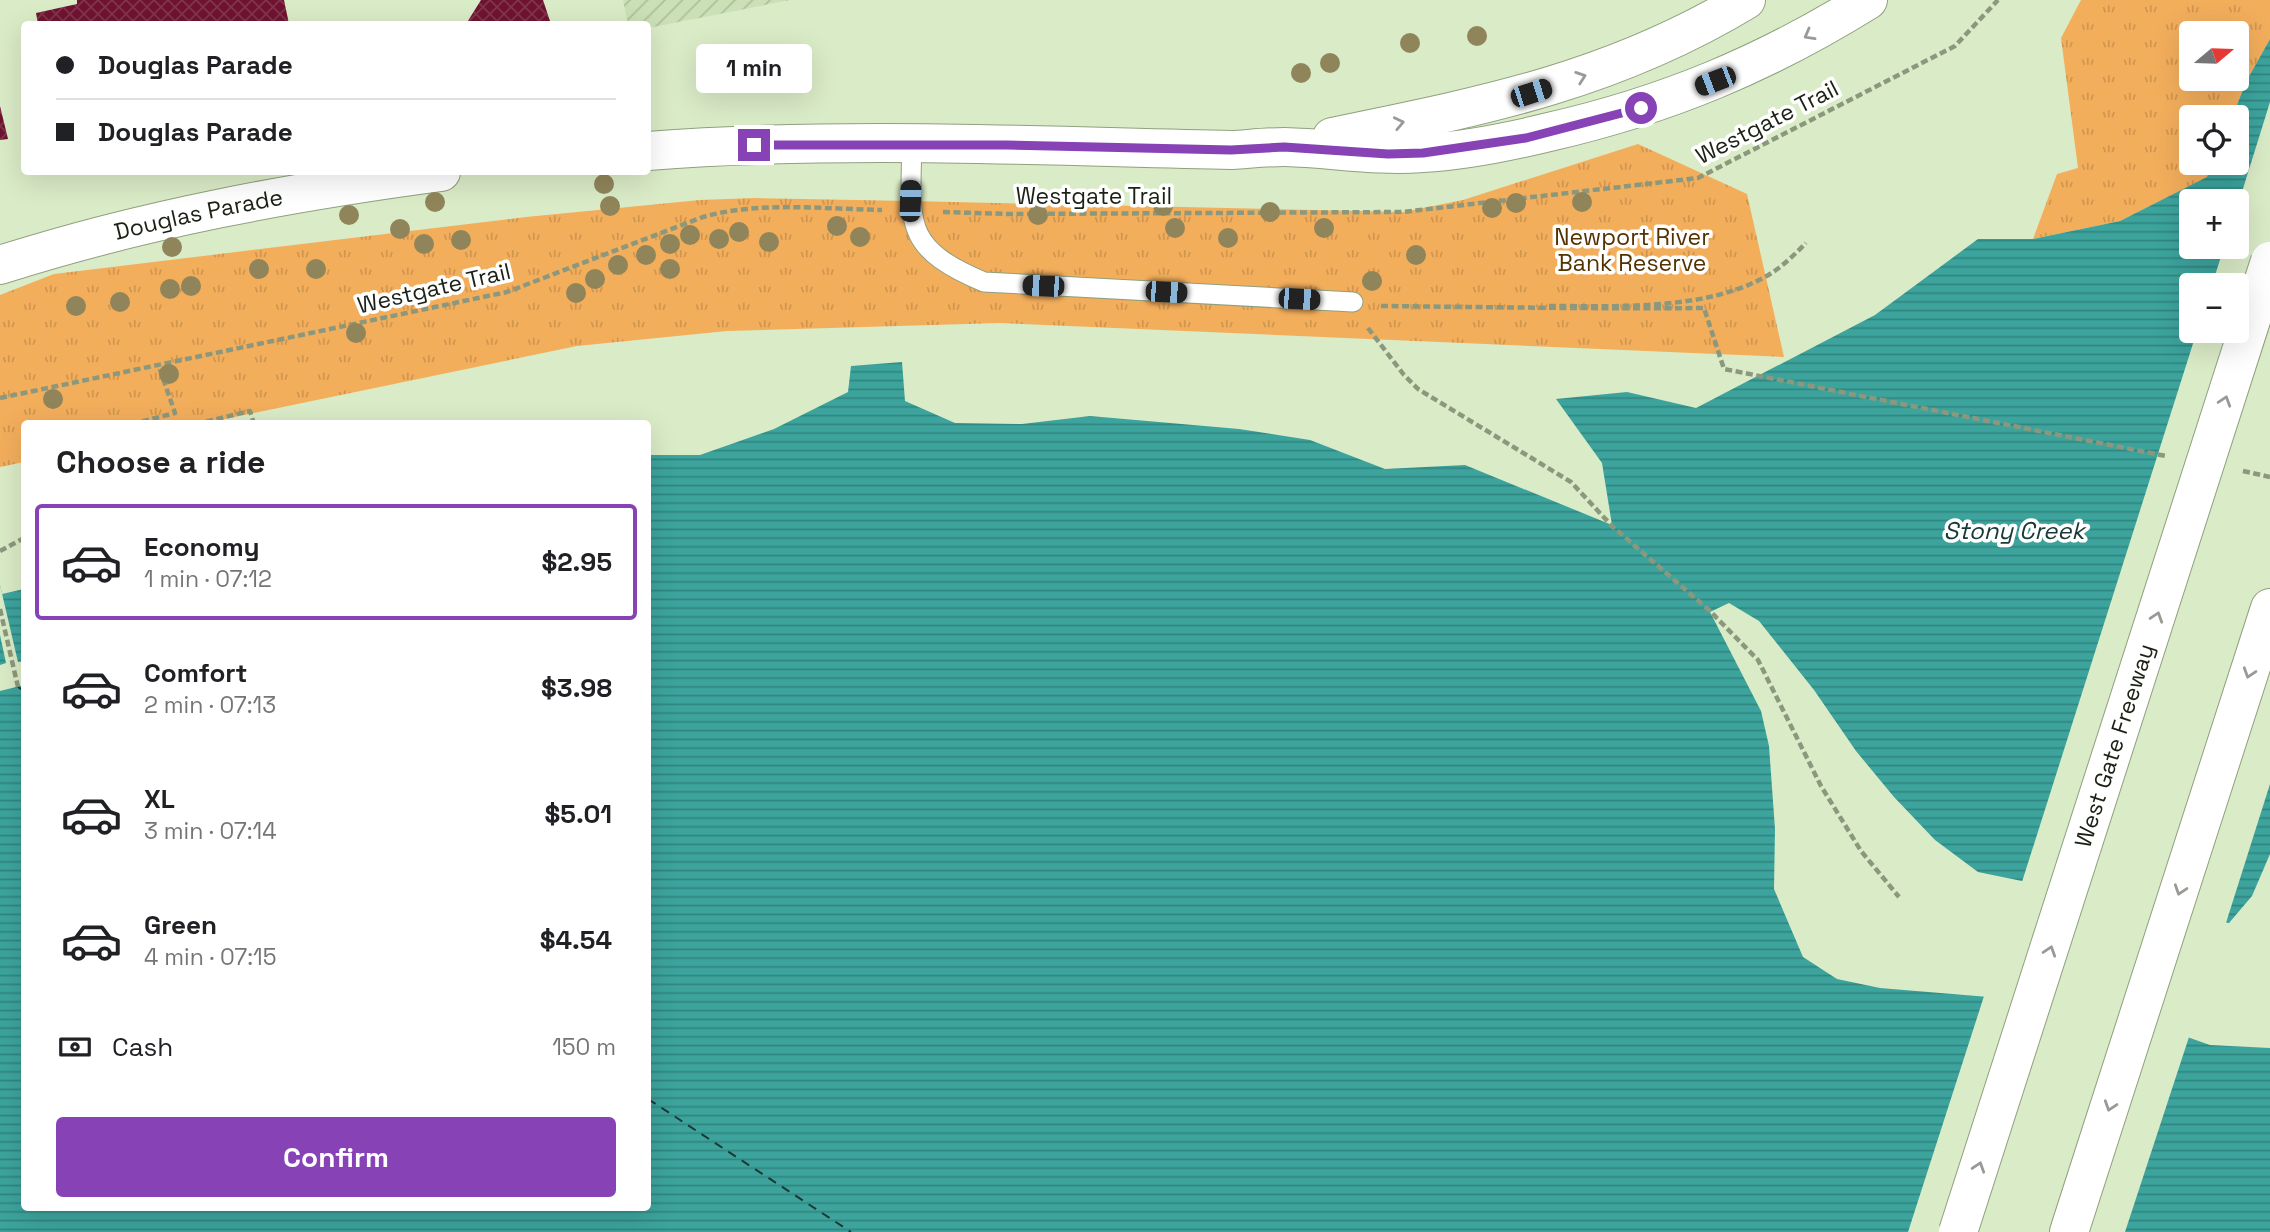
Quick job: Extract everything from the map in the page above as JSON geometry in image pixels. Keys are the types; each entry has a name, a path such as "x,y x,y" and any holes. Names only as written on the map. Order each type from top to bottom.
{"main road":[{"path":"1284,147 1469,109 1578,78 1637,57 1680,37 1746,0"},
{"path":"651,151 728,145 912,145 1231,150 1284,147 1388,154 1423,153 1526,138 1602,120 1660,102 1772,56 1868,0"},
{"name":"Douglas Parade","path":"0,265 73,241 225,206 418,175"},
{"name":"West Gate Freeway","path":"1958,1232 2270,261"},
{"path":"2069,1232 2270,608"}],"lane":[{"path":"912,145 911,210 922,243 967,275 994,284 1353,302"}],"path":[{"name":"Westgate Trail","path":"0,398 159,367 507,292 703,217 728,210 911,210 1009,214 1403,212 1698,178 1955,46 1998,0"},
{"path":"1353,302 1587,306 1702,298 1756,281 1780,267 1806,243"},
{"path":"1376,340 1398,368 1428,396 1572,482 1612,526 1710,611 1758,660 1821,786 1861,851 1899,897"},
{"path":"148,420 175,413 159,367"},
{"path":"1724,369 2174,457"},
{"path":"213,420 250,411 253,420"},
{"path":"2243,471 2270,477"},
{"path":"0,551 21,540"},
{"path":"0,609 18,687"}],"shaded area":[{"path":"623,0 790,0 651,27 651,21 627,21"}],"green space":[{"path":"2081,0 2270,0 2270,39 2249,76 2249,21 2179,21 2179,91 2243,91 2237,105 2179,105 2179,175 2209,175 2208,177 2179,189 2179,192 2120,221 2033,239 2057,174 2078,168 2061,38"},
{"name":"Newport River Bank Reserve","path":"1638,144 1747,194 1784,357 1000,323 727,331 577,346 220,420 21,420 21,463 0,467 0,295 54,274 526,217 700,200 754,198 1403,212 1463,200"}],"water":[{"name":"Stony Creek","path":"2270,39 2270,854 2252,896 2229,923 1978,872 1935,840 1894,797 1856,751 1814,690 1759,621 1729,603 1710,612 1761,711 1769,746 1775,829 1774,889 1803,957 1837,979 1880,988 2099,1006 2210,1045 2270,1048 2270,1232 0,1232 0,585 2,594 21,590 21,1211 651,1211 651,455 700,455 774,429 848,392 851,366 902,362 905,401 955,423 1022,424 1090,416 1239,429 1310,440 1385,469 1465,465 1612,525 1602,463 1556,399 1627,392 1696,408 1875,315 1978,239 2033,239 2120,221 2179,191 2179,259 2249,259 2249,189 2183,189 2207,177 2249,175 2249,105 2237,105 2243,91 2249,91 2249,76"}],"pier":[{"path":"2270,102 2270,784 2225,926 2021,885 2193,343 2249,343 2249,273 2216,273 2220,259 2249,259 2249,189 2243,189"},
{"path":"0,585 18,662 21,662 21,686 0,691 0,665 6,663 0,635"},
{"path":"1985,993 2100,1003 2190,1034 2125,1232 1908,1232"}],"building":[{"path":"77,0 284,0 288,21 37,21 36,13 77,4"},
{"path":"481,0 543,0 550,21 468,21"},
{"path":"0,106 8,139 0,140"}],"ferry route":[{"path":"651,1101 851,1232"}],"route":[{"path":"754,145 1007,145 1231,150 1284,147 1361,153 1423,153 1526,138 1641,108"}]}
